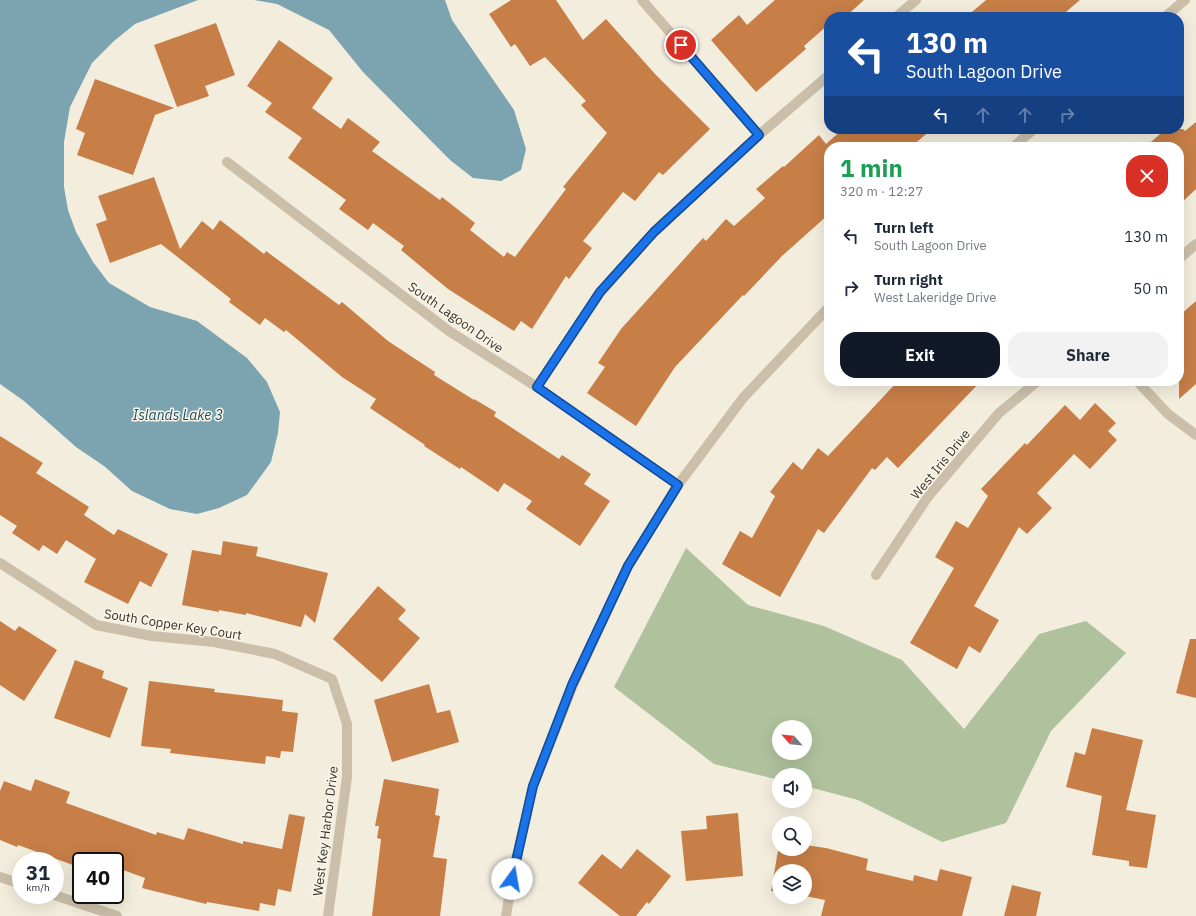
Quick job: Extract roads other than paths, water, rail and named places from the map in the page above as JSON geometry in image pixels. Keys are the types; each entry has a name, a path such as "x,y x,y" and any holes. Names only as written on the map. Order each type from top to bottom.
{"street":[{"path":"642,0 759,135"},
{"path":"902,12 916,0"},
{"path":"1172,12 1185,0"},
{"path":"537,387 600,292 654,232 759,135 824,79"},
{"path":"1019,142 1028,134"},
{"name":"South Lagoon Drive","path":"227,162 448,331 537,387 678,485"},
{"path":"1184,255 1196,244"},
{"path":"506,916 512,879 533,786 572,685 628,566 678,485 743,398 824,312"},
{"name":"West Iris Drive","path":"876,575 927,498 999,413 1032,386"},
{"path":"1142,386 1168,414 1196,435"},
{"name":"South Copper Key Court","path":"0,563 96,625 152,636 214,642 275,654 332,679"},
{"name":"West Key Harbor Drive","path":"328,916 347,777 347,724 332,679"},
{"path":"0,877 12,881"},
{"path":"64,898 117,916"}],"water":[{"name":"Islands Lake 3","path":"0,0 198,0 135,24 114,41 92,63 70,107 64,142 64,187 68,210 76,232 93,262 109,283 150,307 197,321 247,358 267,382 280,412 278,433 271,462 247,495 219,508 197,514 170,509 132,491 104,466 76,447 24,401 0,384"},
{"path":"254,0 445,0 452,20 514,110 526,149 521,170 501,181 473,178 450,160 363,72 329,30 277,4"}]}
